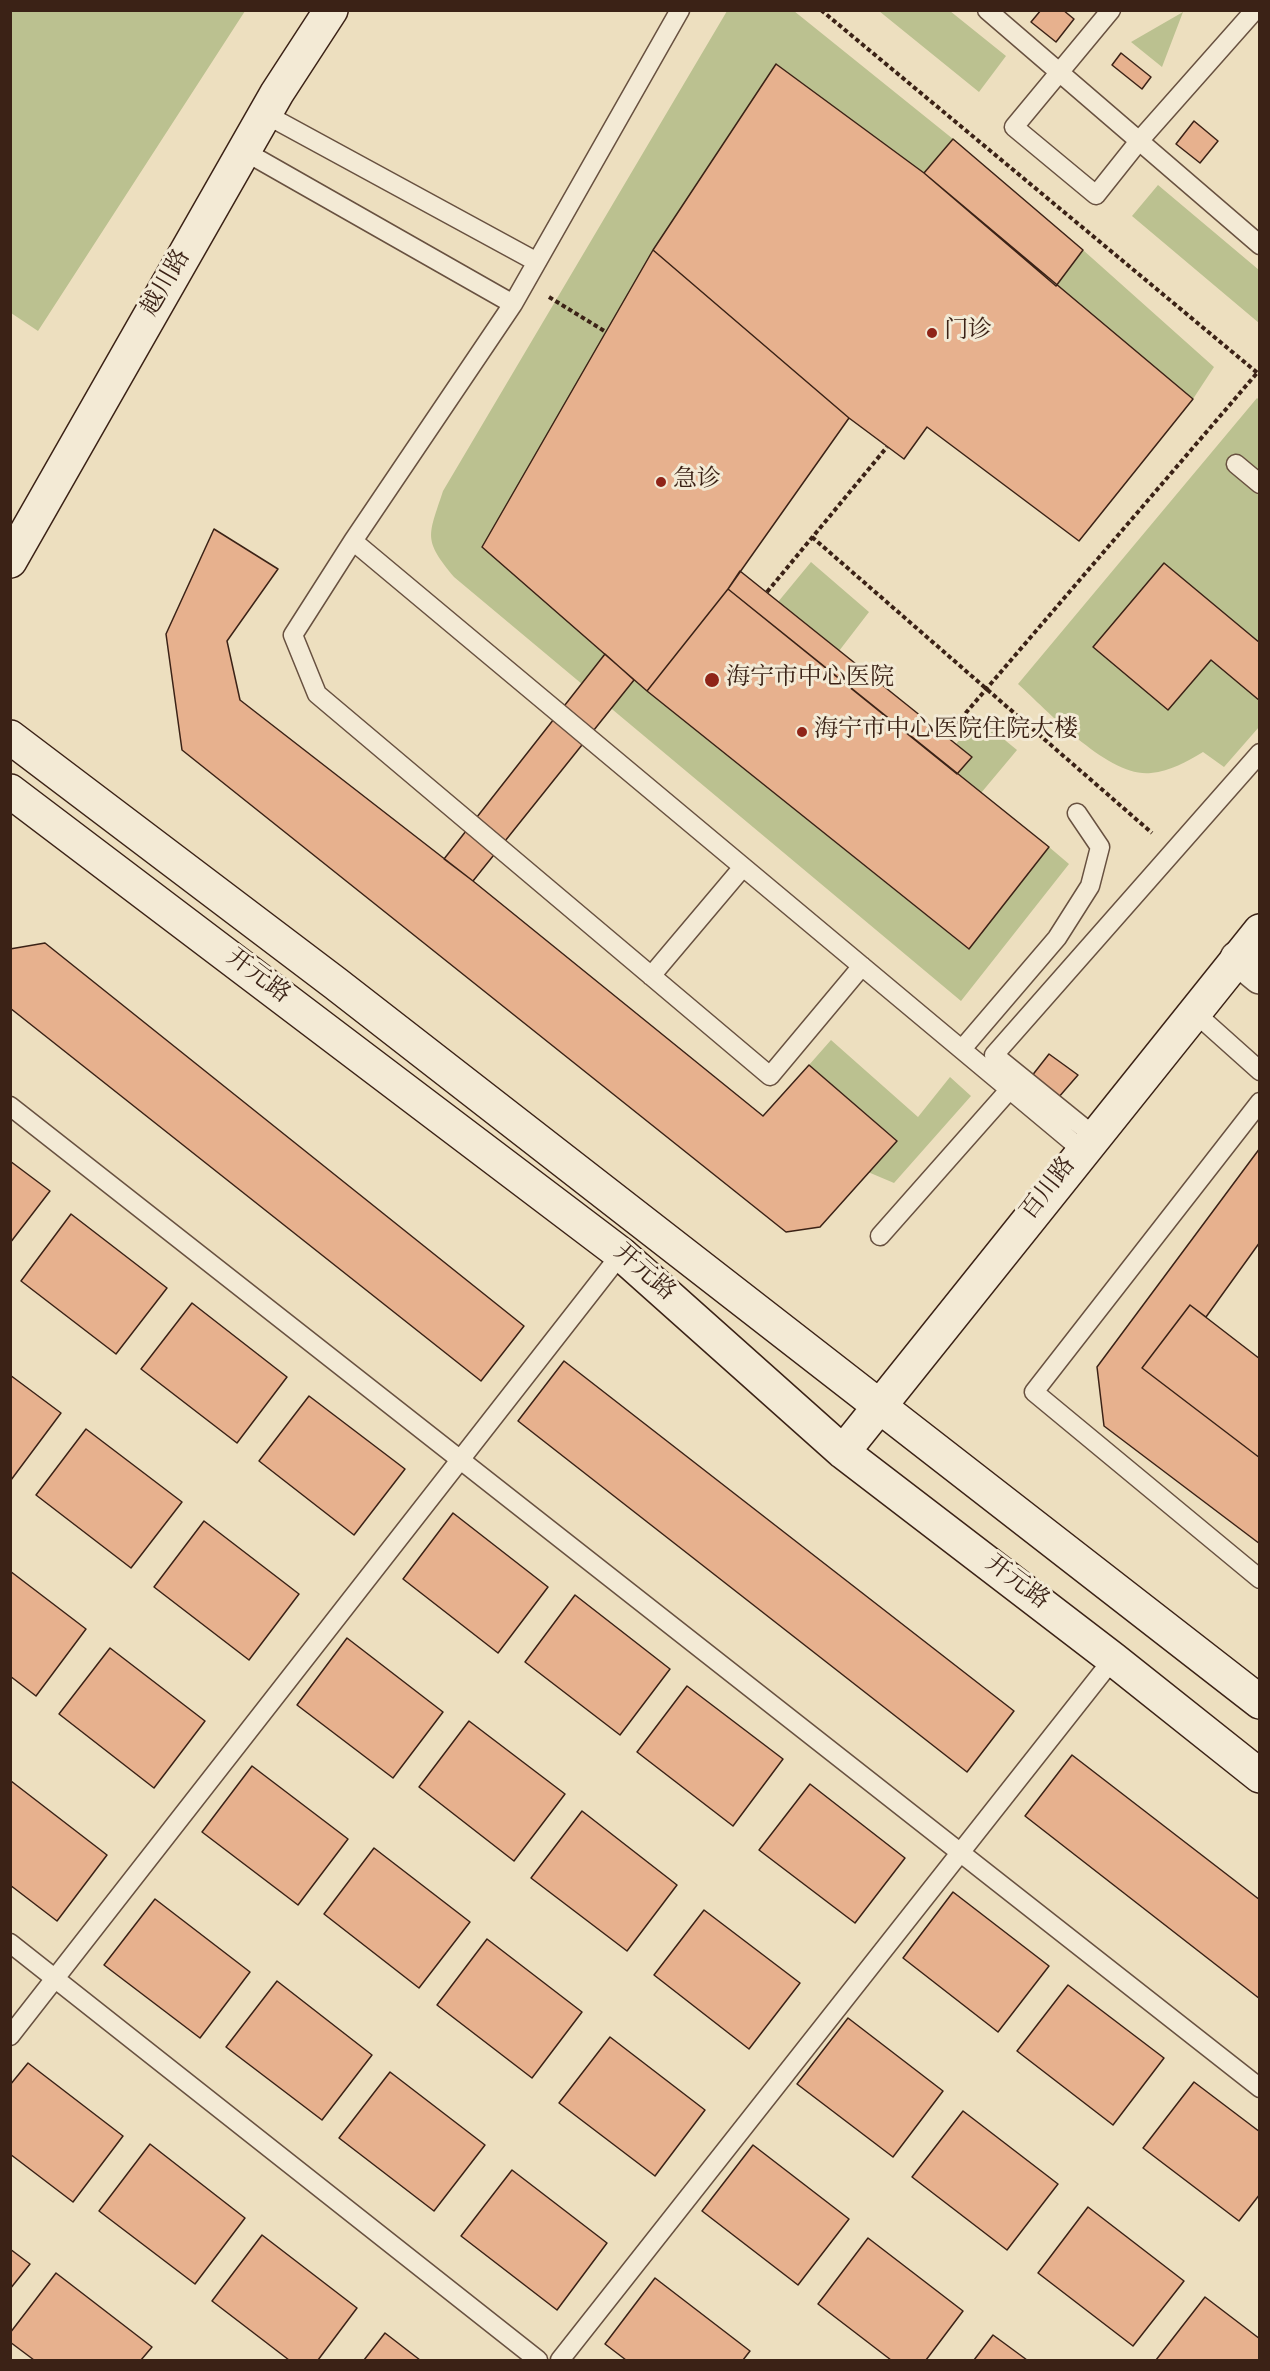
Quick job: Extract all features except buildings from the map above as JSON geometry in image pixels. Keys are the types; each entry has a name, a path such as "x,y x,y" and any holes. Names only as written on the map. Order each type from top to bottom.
{"main road":[{"name":"越川路","path":"10,561 265,114 331,10"},
{"name":"开元路","path":"10,737 335,982 1260,1702"},
{"name":"开元路","path":"10,791 621,1254 843,1452 1113,1659 1260,1776"},
{"name":"百川路","path":"843,1452 1194,1012 1249,968 1260,931"}],"lane":[{"path":"680,10 513,304 353,541 293,635 317,694 770,1076 862,966"},
{"path":"987,10 1260,245"},
{"path":"1111,10 1014,127 1096,195 1139,141 1256,10"},
{"path":"265,114 537,262"},
{"path":"244,151 513,304"},
{"path":"1236,464 1260,484"},
{"path":"353,541 1010,1089 1088,1143"},
{"path":"1088,1143 994,1055 1260,753"},
{"path":"962,1049 1057,938 1090,886 1100,847 1077,813"},
{"path":"651,976 743,867"},
{"path":"1194,1012 1260,1071"},
{"path":"880,1236 1010,1089"},
{"path":"1260,1102 1034,1392 1260,1579"},
{"path":"10,1106 1260,2088"},
{"path":"10,2036 621,1254"},
{"path":"560,2361 1113,1659"},
{"path":"10,1943 538,2361"}],"path":[{"path":"821,10 1258,374 946,736"},
{"path":"525,282 606,332"},
{"path":"767,592 887,447"},
{"path":"812,537 1173,851"}],"green space":[{"path":"10,11 245,11 38,331 11,313"},
{"path":"727,11 794,11 953,139 924,173 776,64 634,680 968,949 1049,847 1069,864 961,1001 454,577 437,554 431,537 434,518 443,491"},
{"path":"879,11 950,11 1006,56 979,92"},
{"path":"1183,12 1162,67 1131,42"},
{"path":"1158,185 1259,270 1259,323 1132,216"},
{"path":"1083,250 1214,367 1193,399 1056,286"},
{"path":"1257,398 1259,400 1259,727 1224,767 1203,752 1172,768 1151,773 1134,772 1098,754 1062,725 1018,684"},
{"path":"811,562 869,612 839,651 778,602"},
{"path":"978,718 1017,750 981,793 957,774 971,757 956,744"},
{"path":"831,1040 918,1117 950,1077 971,1096 894,1183 868,1172 897,1140 809,1065"}],"place":[{"name":"门诊","path":"932,333"},
{"name":"急诊","path":"661,482"},
{"name":"海宁市中心医院","path":"712,680"},
{"name":"海宁市中心医院住院大楼","path":"802,732"}]}
